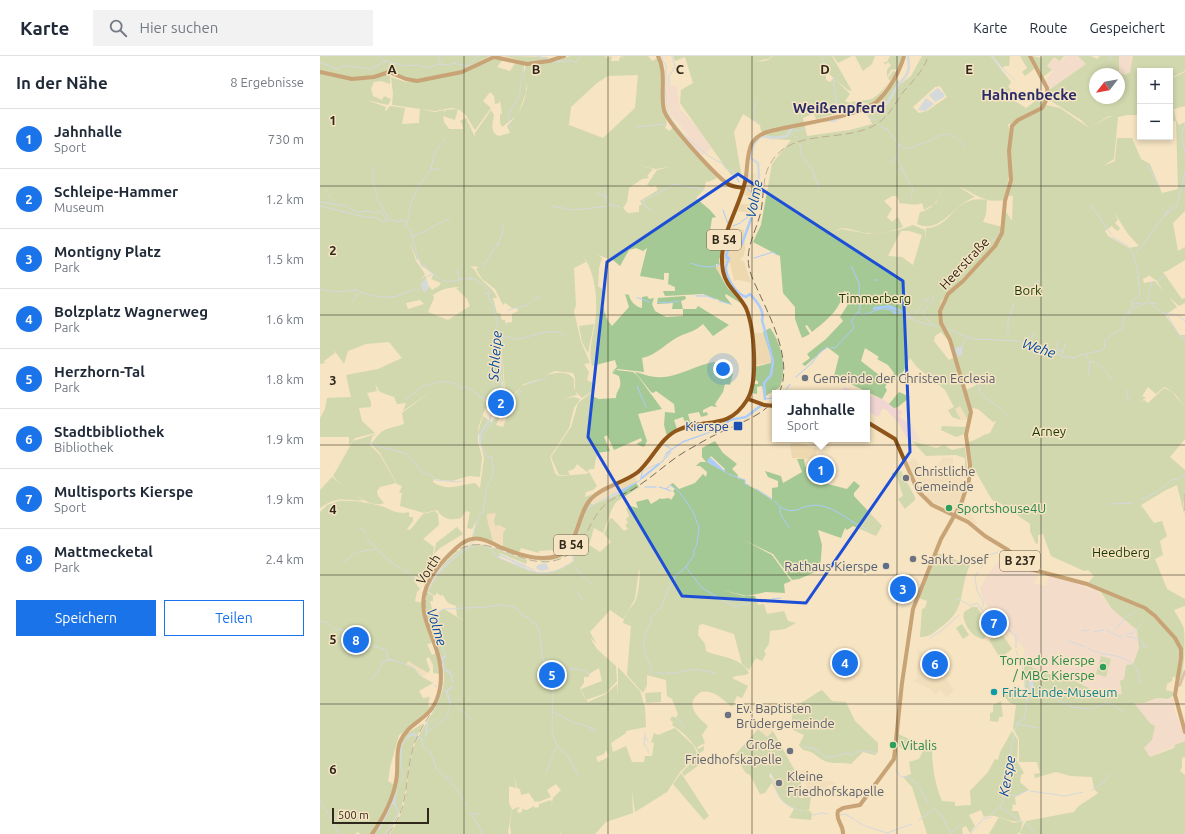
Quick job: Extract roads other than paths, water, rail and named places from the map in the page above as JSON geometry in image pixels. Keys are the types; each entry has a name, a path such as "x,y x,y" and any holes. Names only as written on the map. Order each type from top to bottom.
{"main road":[{"path":"320,72 352,78 374,77 389,72 406,80 416,81 462,72 494,56 527,64 549,61 564,56"},
{"path":"658,56 663,70 663,102 666,118 693,150 720,177 730,185 743,188"},
{"name":"B 54","path":"748,399 753,379 754,361 750,325 745,306 726,281 722,258 724,240 743,188 749,150 753,141 759,135 764,133 867,107 877,100 894,78 904,56"},
{"name":"Heerstraße","path":"844,834 843,829 838,822 838,811 843,808 860,805 894,758 902,683 913,610 941,539 965,494 969,480 970,465 966,435 971,412 950,340 941,323 940,310 948,294 963,281 995,246 1003,230 1005,201 1011,180 1008,155 1012,126 1018,120 1042,108 1048,97 1047,88 1030,56"},
{"path":"748,399 772,406"},
{"name":"Vorth","path":"372,834 388,807 396,782 397,752 400,742 407,731 430,712 437,699 440,689 440,668 424,617 424,595 430,581 445,559 459,546 474,539 493,544 518,554 532,557 545,558 561,555 569,548 583,511 593,497 637,473 676,431 687,427 716,423 725,420 736,412 748,399"},
{"name":"B 237","path":"870,424 895,439 920,494 932,505 968,522 985,536 1008,550 1030,569 1086,584 1148,610 1169,630 1178,642 1181,652 1176,686 1176,704 1185,732"},
{"path":"947,512 952,520"}],"street":[{"path":"1185,495 1185,510"},
{"path":"1176,686 1180,685 1185,671"}],"water":[{"path":"938,88 945,95 935,102 929,95"},
{"path":"926,98 934,104 925,111 918,110"},
{"path":"426,277 429,288 424,292 421,285"},
{"path":"890,305 911,315 911,318 899,311 886,308 873,310 873,307"},
{"path":"963,346 962,355 957,356 954,348"},
{"path":"501,370 503,392 506,398 505,402 501,398"},
{"path":"724,423 720,429 682,443 669,452 662,460 667,452 683,441 709,432"},
{"path":"710,457 728,474 707,462"},
{"path":"660,462 657,466 658,464 643,471 641,480 621,493 596,503 590,507 586,513 589,506 640,480 642,471"},
{"path":"583,521 573,551 574,561 558,570 552,572 538,573 523,569 498,558 490,549 484,546 487,546 503,560 532,570 545,572 558,569 573,561 571,551"},
{"path":"476,546 462,553 447,566 431,586 428,601 428,595 430,588 433,581 437,574 442,568 464,550"},
{"path":"500,554 527,566 526,568 500,556"},
{"path":"546,563 549,569 541,571 536,568 538,565"},
{"path":"430,610 440,632 446,656 446,658 443,659 445,669 451,672 453,685 450,674 444,670 441,657 445,656 438,630"},
{"path":"1028,671 1031,671 1035,692 1031,696 1029,695"},
{"path":"453,685 448,691 451,704 448,714 446,715 450,707 446,691"},
{"path":"444,716 428,723 427,735 425,738 426,723"},
{"path":"413,732 422,739 425,738 422,740 412,735 405,741 402,747 401,763 404,777 398,787 403,777 400,764 400,750 402,744 408,734 413,734"},
{"path":"398,787 395,802 399,814 384,834 398,813 392,803"}],"waterway":[{"path":"438,56 441,65"},
{"path":"367,69 386,61 405,66 420,65 427,68 439,64 450,65 453,63 468,66 479,56"},
{"path":"536,56 549,59"},
{"path":"553,62 576,62 581,56"},
{"path":"662,56 666,65 666,85"},
{"path":"672,56 675,67 669,76 669,84 665,88 670,116 679,129 701,150 722,163 726,169 733,171 739,182"},
{"path":"821,56 826,66"},
{"name":"Volme","path":"865,110 879,111 881,105 888,102 898,85 906,76 909,68 908,56"},
{"name":"Hahnenbecke","path":"992,56 1010,76"},
{"path":"1110,60 1111,56"},
{"path":"381,58 385,61"},
{"name":"Hahnenbecke","path":"993,58 1003,72"},
{"path":"320,62 336,69 343,66 366,68"},
{"path":"509,122 510,112 519,96 523,68"},
{"name":"Hahnenbecke","path":"1012,77 1015,80"},
{"path":"833,78 838,114"},
{"path":"754,114 754,109 757,102"},
{"path":"864,111 870,119 873,119"},
{"path":"755,118 758,124"},
{"name":"Volme","path":"829,120 833,121 839,118"},
{"path":"1185,123 1182,131 1185,153"},
{"path":"509,124 511,128"},
{"path":"637,127 666,124"},
{"name":"Volme","path":"765,399 764,383 771,375 773,361 762,320 763,316 761,309 750,294 746,297 739,293 733,286 726,270 729,258 726,256 728,250 742,244 752,216 759,176 758,163 750,158 754,144 761,136 774,138 787,136 791,129 795,127"},
{"path":"880,127 887,129"},
{"name":"Volme","path":"798,131 804,128"},
{"path":"887,129 898,144 907,149 927,142 938,136"},
{"path":"790,131 795,137 797,137"},
{"name":"Volme","path":"790,131 797,131"},
{"path":"939,136 943,134 954,136 965,147"},
{"path":"407,224 411,204 418,187 431,169 434,154 445,139"},
{"path":"800,144 801,154 813,171 819,189"},
{"path":"890,163 897,157 898,145"},
{"path":"897,157 908,181 913,188 911,197"},
{"path":"373,166 373,182 378,199"},
{"path":"1148,166 1158,188"},
{"path":"431,169 440,169"},
{"path":"896,172 901,169"},
{"path":"1164,214 1166,215 1177,206 1185,172"},
{"path":"653,211 645,206 643,201 675,184 680,186"},
{"path":"683,186 703,189 709,194"},
{"path":"746,187 755,197"},
{"path":"326,190 331,198"},
{"path":"605,191 608,204 620,207"},
{"path":"597,193 605,197"},
{"name":"Schleipe","path":"379,201 389,219"},
{"name":"Schleipe","path":"320,202 346,206 356,212 368,211 376,213 381,211 387,221"},
{"path":"1090,204 1111,234"},
{"name":"Schleipe","path":"320,206 370,218 375,217 383,222 386,221"},
{"path":"551,206 574,210 610,206"},
{"path":"1153,231 1173,206"},
{"path":"723,210 728,224"},
{"path":"1165,214 1168,210"},
{"path":"741,222 752,214"},
{"path":"412,236 426,231 450,218"},
{"name":"Schleipe","path":"389,220 395,220 397,222 404,220 407,224 405,225 410,229 422,267 426,266 430,272 445,281 466,278 476,280 488,289 489,299 495,307 493,310 498,322 495,331 498,335 494,345 493,359 493,386 497,392 496,418 480,443 487,457 492,457 493,475 486,490 483,513 480,514 473,535 474,537"},
{"path":"733,226 740,223"},
{"path":"497,246 503,231 502,224"},
{"path":"1140,249 1152,232"},
{"path":"1112,237 1128,246"},
{"path":"960,270 968,261 995,238"},
{"path":"483,266 496,246 500,244"},
{"path":"1130,247 1136,263"},
{"path":"1134,254 1138,250"},
{"path":"754,258 773,252 777,255"},
{"path":"691,263 698,266 714,267 720,264 721,258"},
{"name":"Volme","path":"724,258 729,259"},
{"path":"1133,308 1132,301 1140,296 1137,265"},
{"path":"851,266 859,283 860,309 858,312"},
{"path":"457,270 460,280"},
{"name":"Schleipe","path":"428,276 433,274"},
{"path":"1158,281 1165,275"},
{"path":"1033,284 1042,279"},
{"name":"Wehe","path":"947,329 973,339 1018,341 1040,351 1061,355 1062,358 1065,356 1074,358 1080,355 1103,350 1105,347 1104,341 1108,340 1110,336 1123,328 1122,321 1126,314 1130,313 1130,310 1148,302 1151,282"},
{"path":"402,294 415,289 417,291 420,288"},
{"path":"320,289 335,292 356,290 372,296 384,297 401,295"},
{"path":"353,301 358,293"},
{"name":"Schleipe","path":"484,293 488,294"},
{"path":"533,300 541,296"},
{"path":"696,296 707,296 715,299"},
{"path":"931,324 922,313 933,300 934,296"},
{"path":"639,298 649,302"},
{"path":"922,304 930,298"},
{"path":"508,310 528,305 532,301"},
{"path":"658,302 667,303 679,301"},
{"path":"719,301 730,304"},
{"name":"Wehe","path":"1133,304 1141,303"},
{"name":"Wehe","path":"1149,303 1163,313 1177,315 1185,321"},
{"name":"Wehe","path":"1151,303 1156,304"},
{"path":"1008,329 1008,321 1014,304"},
{"path":"911,319 921,306"},
{"name":"Wehe","path":"831,348 835,348 853,329 854,326 851,321 858,312 862,315 881,309 895,311 918,322 931,325"},
{"path":"1166,313 1179,335 1185,340"},
{"name":"Wehe","path":"932,324 938,327"},
{"path":"1007,335 1009,331"},
{"path":"507,336 515,339 547,332 565,335"},
{"path":"1031,338 1035,332"},
{"name":"Schleipe","path":"498,336 505,337"},
{"path":"962,346 966,338"},
{"name":"Schleipe","path":"496,339 504,339"},
{"path":"1057,342 1057,350 1063,352 1062,355"},
{"path":"500,356 502,344"},
{"path":"1063,352 1065,344"},
{"path":"495,346 501,358 501,370"},
{"name":"Wehe","path":"796,377 812,363 820,352 828,347"},
{"name":"Wehe","path":"1086,355 1088,359"},
{"path":"1089,361 1099,365 1112,380"},
{"path":"1088,377 1090,362"},
{"path":"527,384 546,378"},
{"path":"405,399 424,386 437,382 447,382 461,388 467,387 487,401 496,402"},
{"name":"Wehe","path":"786,390 790,384"},
{"path":"978,384 979,389 984,396 1001,410"},
{"path":"637,386 646,407"},
{"path":"514,398 523,390"},
{"path":"1127,390 1127,398 1132,401"},
{"name":"Wehe","path":"765,399 772,398"},
{"name":"Volme","path":"723,425 730,420 746,417 763,404"},
{"name":"Schleipe","path":"480,442 480,434 490,419 491,411"},
{"path":"1004,413 1008,416"},
{"path":"371,444 407,454 424,474 429,474 436,480 462,481"},
{"path":"665,445 671,449"},
{"name":"Volme","path":"661,463 671,452"},
{"name":"Volme","path":"642,478 659,464"},
{"path":"728,474 745,480 745,484 749,485"},
{"path":"1141,500 1157,492 1173,479 1176,480 1185,475"},
{"path":"659,487 666,489 671,485 686,501"},
{"path":"645,487 656,487"},
{"path":"666,489 671,491"},
{"path":"756,489 772,499"},
{"path":"651,674 651,668 644,647 645,635 652,621 651,618 662,606 669,587 674,582 675,576 686,567 694,555 694,550 697,544 699,527 693,512 686,501"},
{"path":"774,501 787,510 796,510"},
{"path":"1109,504 1133,503"},
{"path":"797,510 808,506 817,505 826,507 834,510 868,530"},
{"path":"780,507 780,513 789,528"},
{"path":"360,529 364,530 365,534"},
{"path":"366,538 389,561 400,568"},
{"name":"Schleipe","path":"468,547 475,540"},
{"path":"358,552 376,549"},
{"name":"Kerspe","path":"981,568 989,555 998,552"},
{"path":"344,562 355,553"},
{"name":"Volme","path":"527,567 534,570"},
{"path":"575,567 585,579"},
{"path":"686,567 701,587 717,597"},
{"path":"403,569 410,575"},
{"name":"Kerspe","path":"978,572 975,577 977,591 983,601 983,606"},
{"path":"586,579 591,583"},
{"path":"575,589 583,601"},
{"path":"718,598 736,607 761,599"},
{"path":"772,599 781,598"},
{"path":"956,599 960,600"},
{"path":"962,601 969,605"},
{"path":"970,606 977,603 981,609"},
{"path":"486,607 501,605 515,607 522,615 529,618 533,624 536,624 539,630 542,655 553,684 552,732 557,745 546,773"},
{"path":"445,609 485,607"},
{"name":"Kerspe","path":"982,607 981,609 987,615"},
{"path":"436,623 438,622 438,612 443,609"},
{"path":"1116,629 1127,616 1134,613"},
{"path":"930,638 941,631 959,615"},
{"name":"Kerspe","path":"989,615 995,615 999,622 1016,636 1016,648"},
{"path":"320,621 328,623"},
{"path":"1127,634 1133,633 1143,622"},
{"path":"330,625 335,630 339,629 351,632 352,636 360,642 387,650 387,658 413,667 422,677"},
{"path":"1082,631 1089,630"},
{"path":"1093,632 1104,630"},
{"path":"1107,630 1120,637 1122,636"},
{"path":"1127,636 1138,639 1144,643 1143,647 1148,646"},
{"path":"1069,641 1085,647"},
{"path":"1088,648 1100,653 1120,657 1132,663 1138,671 1140,684"},
{"name":"Kerspe","path":"1016,651 1018,656"},
{"path":"371,680 378,672 383,661 392,660"},
{"name":"Kerspe","path":"1015,731 1017,723 1024,719 1026,705 1026,684 1021,663"},
{"path":"547,667 552,669 575,669 585,671 590,674"},
{"path":"675,673 694,669 716,673"},
{"path":"655,672 664,674"},
{"path":"666,673 674,673"},
{"name":"Volme","path":"443,689 447,692"},
{"path":"1027,700 1039,694 1048,695 1072,707 1089,709"},
{"path":"1091,709 1107,703 1112,704 1123,712"},
{"path":"457,706 461,711"},
{"path":"462,711 472,719"},
{"path":"552,711 574,723 587,726 595,733"},
{"path":"427,732 449,716"},
{"path":"676,717 685,727"},
{"path":"1017,724 1038,728"},
{"path":"588,727 595,729"},
{"path":"645,733 644,743 646,747"},
{"name":"Kerspe","path":"991,815 1002,804 1014,734"},
{"path":"645,737 648,741"},
{"path":"422,740 423,747 427,749 431,755 438,770 455,787 466,806"},
{"path":"557,746 567,755 578,775"},
{"path":"804,746 815,749 826,757 846,753 853,755 864,751 875,753"},
{"path":"647,749 649,753"},
{"name":"Kerspe","path":"1009,767 1015,768"},
{"path":"896,770 901,777 906,777 915,782 929,804"},
{"path":"771,773 777,793 783,802 802,811"},
{"path":"1092,790 1105,781 1110,773"},
{"path":"446,776 452,779"},
{"path":"1003,796 1008,794 1016,796 1028,790"},
{"path":"1030,791 1065,796 1083,792"},
{"path":"320,801 333,821 338,834"},
{"path":"379,829 393,801"},
{"path":"1000,807 1021,821"},
{"path":"933,808 943,817 951,834"},
{"path":"469,811 479,826 482,834"},
{"path":"919,820 931,811"},
{"path":"813,815 822,813 828,814"},
{"path":"472,814 480,814"},
{"path":"839,815 845,814 854,819"},
{"name":"Kerspe","path":"970,834 983,819 991,817"},
{"path":"855,820 863,825"},
{"path":"1026,823 1036,834"},
{"path":"865,826 887,833 912,824"},
{"path":"951,832 960,826"}],"railway":[{"path":"780,390 783,382 784,369 780,344 752,278 748,260 750,246 761,211 764,182 769,166 778,154 789,145 803,140 862,131 880,122 918,75 928,56"},
{"path":"388,834 396,823 401,812 411,754 415,742 418,734 435,706 441,691 442,665 425,608 426,594 433,578 446,560 460,549 473,545 487,546 542,562 557,560 568,555 576,549 596,515 611,500 635,488 686,451 715,435 742,423 756,415 772,402"}],"place":[{"name":"Gemeinde der Christen Ecclesia","path":"805,378"},
{"name":"Schleipe-Hammer","path":"501,403"},
{"name":"Kierspe","path":"738,426"},
{"name":"Jahnhalle","path":"821,470"},
{"name":"Christliche Gemeinde","path":"906,478"},
{"name":"Sportshouse4U","path":"949,508"},
{"name":"Sankt Josef","path":"913,559"},
{"name":"Rathaus Kierspe","path":"886,566"},
{"name":"Montigny Platz","path":"903,589"},
{"name":"Multisports Kierspe","path":"994,623"},
{"name":"Mattmecketal","path":"356,640"},
{"name":"Bolzplatz Wagnerweg","path":"845,663"},
{"name":"Stadtbibliothek","path":"935,664"},
{"name":"Tornado Kierspe / MBC Kierspe","path":"1103,667"},
{"name":"Herzhorn-Tal","path":"552,675"},
{"name":"Fritz-Linde-Museum","path":"994,692"},
{"name":"Ev. Baptisten Brüdergemeinde","path":"728,715"},
{"name":"Vitalis","path":"893,745"},
{"name":"Große Friedhofskapelle","path":"790,751"},
{"name":"Kleine Friedhofskapelle","path":"779,783"}],"district":[{"name":"Hahnenbecke","path":"1029,95"},
{"name":"Weißenpferd","path":"839,108"}],"park label":[{"name":"Bork","path":"1028,290"},
{"name":"Timmerberg","path":"875,298"},
{"name":"Arney","path":"1049,431"},
{"name":"Heedberg","path":"1121,552"}]}
